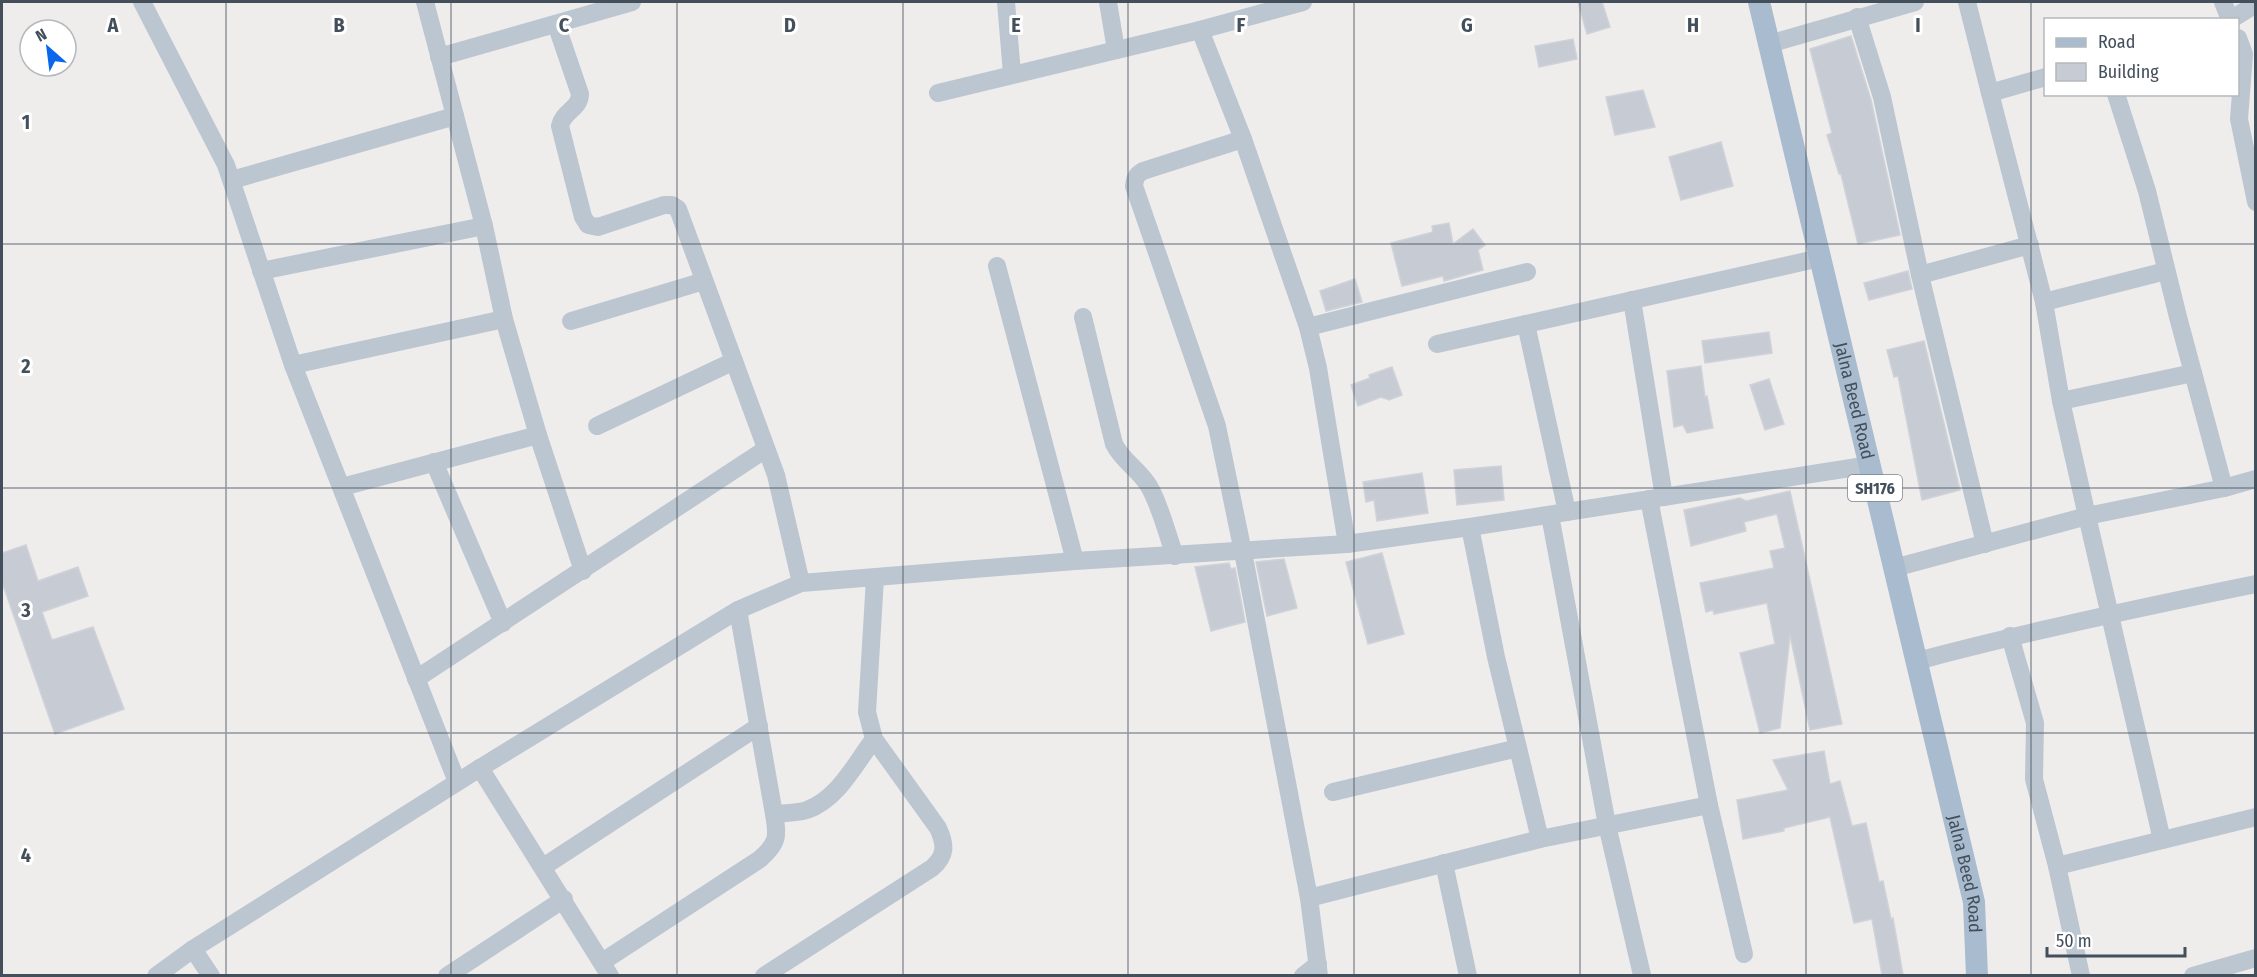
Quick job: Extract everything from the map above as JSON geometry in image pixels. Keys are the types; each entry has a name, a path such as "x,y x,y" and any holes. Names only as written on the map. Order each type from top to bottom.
{"main road":[{"name":"Jalna Beed Road","path":"1759,2 1974,902 1977,975"}],"street":[{"path":"142,2 220,148 293,365 458,782"},
{"path":"425,2 484,226 504,319 538,435 582,571"},
{"path":"439,57 632,2"},
{"path":"1006,2 1012,74"},
{"path":"1108,2 1116,50"},
{"path":"938,93 1200,30 1303,2"},
{"path":"1769,44 1915,2"},
{"path":"1967,2 2044,302 2061,401 2162,840"},
{"path":"2223,2 2229,18"},
{"path":"2233,18 2256,4"},
{"path":"1857,17 1882,97 1920,276 1985,544"},
{"path":"556,24 580,94 578,105 563,117 560,126 585,221 592,227 598,227 672,204 680,213 776,475 801,583"},
{"path":"1200,30 1244,139 1308,327 1318,368 1347,544"},
{"path":"2246,50 2239,119 2256,202"},
{"path":"1990,93 2044,78"},
{"path":"2117,96 2147,191 2224,488"},
{"path":"232,180 455,116"},
{"path":"1244,139 1143,171 1138,174 1134,186 1209,400 1243,552 1309,898 1318,969 1303,975"},
{"path":"261,271 484,226"},
{"path":"1920,276 2030,245"},
{"path":"1437,344 1820,258"},
{"path":"997,266 1076,561"},
{"path":"2044,302 2166,271"},
{"path":"1308,327 1527,272"},
{"path":"572,321 704,281"},
{"path":"1632,300 1656,498 1709,805 1744,954"},
{"path":"1083,317 1114,444 1125,461 1139,473 1151,489 1175,555"},
{"path":"293,365 504,319"},
{"path":"1526,324 1607,825 1642,975"},
{"path":"597,426 734,361"},
{"path":"2061,401 2193,373"},
{"path":"342,487 538,435"},
{"path":"416,679 766,449"},
{"path":"434,462 503,623"},
{"path":"156,975 194,948 480,768 738,610 801,583 1076,561 1347,544 1558,514 1870,465"},
{"path":"1894,568 2087,516 2224,488 2256,479"},
{"path":"1470,527 1496,657 1540,839"},
{"path":"764,975 932,868 944,854 943,838 938,828 874,739 867,712 875,578"},
{"path":"1917,661 2010,636 2110,613 2256,584"},
{"path":"480,768 606,969 767,852 777,838 738,610"},
{"path":"2010,636 2022,671 2035,723 2034,780 2057,866 2081,975"},
{"path":"543,867 759,726"},
{"path":"774,814 805,811 824,802 833,794 874,739"},
{"path":"1333,792 1518,748"},
{"path":"1309,898 1540,839 1709,805"},
{"path":"2057,866 2256,816"},
{"path":"1444,863 1468,975"},
{"path":"447,975 564,899"},
{"path":"194,948 211,975"},
{"path":"2193,975 2256,958"}],"building":[{"path":"1578,2 1602,2 1610,27 1587,34"},
{"path":"1851,36 1871,100 1900,235 1858,244 1841,174 1839,174 1827,135 1832,133 1810,49"},
{"path":"1573,39 1577,59 1539,67 1535,46"},
{"path":"1643,90 1655,127 1615,135 1606,97"},
{"path":"1721,142 1733,186 1681,200 1669,157"},
{"path":"1449,223 1453,244 1473,229 1485,245 1478,250 1483,270 1444,281 1443,276 1402,286 1391,243 1433,232 1432,226"},
{"path":"1908,271 1912,289 1869,300 1864,283"},
{"path":"1355,279 1362,302 1326,311 1320,291"},
{"path":"1769,332 1772,353 1705,363 1702,341"},
{"path":"1924,341 1960,490 1922,500 1898,376 1894,377 1887,350"},
{"path":"1701,366 1705,397 1707,396 1713,428 1687,433 1683,425 1674,427 1667,371"},
{"path":"1392,367 1402,395 1389,400 1381,397 1358,406 1351,385 1370,378 1369,375"},
{"path":"1769,379 1784,424 1765,430 1750,385"},
{"path":"1501,466 1504,500 1457,505 1454,470"},
{"path":"1422,473 1428,513 1377,521 1374,500 1366,502 1363,482"},
{"path":"1790,491 1842,724 1810,730 1790,635 1780,728 1760,733 1740,653 1775,644 1767,603 1714,614 1713,610 1706,612 1700,583 1774,568 1770,551 1785,548 1777,514 1744,522 1746,531 1691,546 1684,510 1740,498 1746,501"},
{"path":"26,545 38,581 78,567 88,596 42,612 52,640 93,627 124,709 55,734 2,582 2,553"},
{"path":"1382,553 1404,634 1368,644 1346,562"},
{"path":"1284,559 1297,608 1267,616 1256,562"},
{"path":"1229,563 1231,569 1235,568 1245,622 1211,631 1195,567"},
{"path":"1824,751 1830,784 1840,781 1852,826 1866,823 1879,882 1883,881 1891,919 1893,918 1903,975 1882,975 1872,919 1854,923 1830,817 1784,828 1784,831 1743,839 1737,800 1788,790 1773,760"}]}
